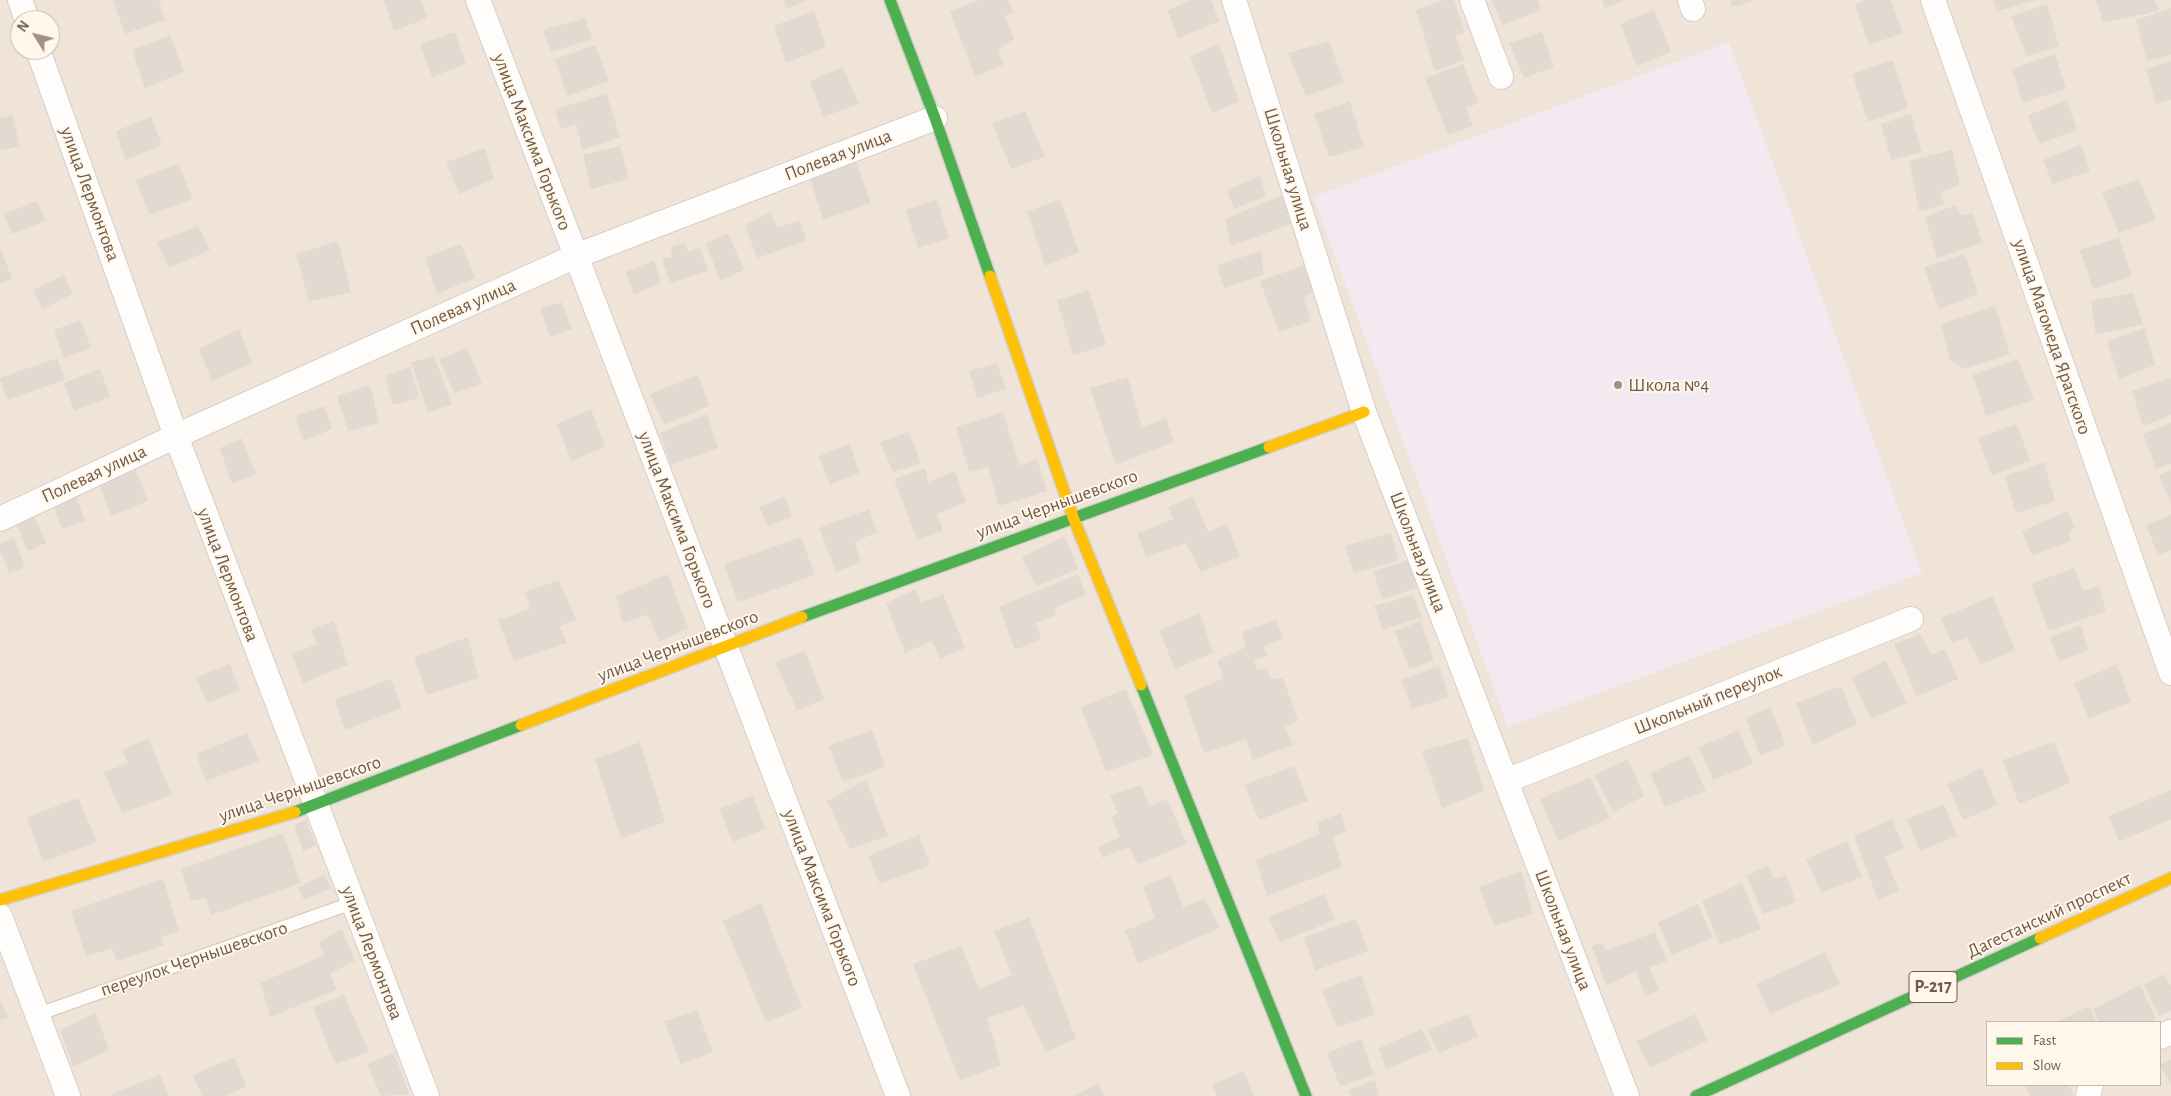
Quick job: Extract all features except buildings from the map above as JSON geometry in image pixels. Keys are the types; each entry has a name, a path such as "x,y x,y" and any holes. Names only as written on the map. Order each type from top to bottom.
{"main road":[{"path":"890,0 935,118 1073,517 1306,1096"},
{"name":"улица Чернышевского","path":"0,900 315,806 725,645 1364,412"},
{"name":"Дагестанский проспект","path":"1696,1096 2171,878"}],"street":[{"name":"улица Максима Горького","path":"478,0 898,1096"},
{"name":"Школьная улица","path":"1234,0 1364,412 1627,1096"},
{"path":"1472,0 1501,77"},
{"name":"улица Магомеда Ярагского","path":"1934,0 2171,673"},
{"name":"улица Лермонтова","path":"42,60 176,436 315,806 427,1096"},
{"name":"Полевая улица","path":"0,519 176,436 576,256 935,118"},
{"name":"Школьный переулок","path":"1506,781 1911,619"},
{"path":"0,916 68,1096"}],"lane":[{"name":"переулок Чернышевского","path":"36,1014 352,903"}],"shaded area":[{"path":"0,0 2171,0 2171,1096 0,1096"},
{"name":"Школа №4","path":"1729,42 1922,573 1508,727 1313,197"}],"traffic: fast":[{"path":"890,0 935,118 990,276"},
{"path":"802,617 1269,447"},
{"path":"1141,685 1306,1096"},
{"path":"295,812 521,725"},
{"path":"1696,1096 2040,938"}],"traffic: slow":[{"path":"990,276 1073,517 1141,685"},
{"path":"1269,447 1364,412"},
{"path":"521,725 802,617"},
{"path":"0,900 295,812"},
{"path":"2040,938 2171,878"}],"place":[{"name":"Школа №4","path":"1618,385"}]}
